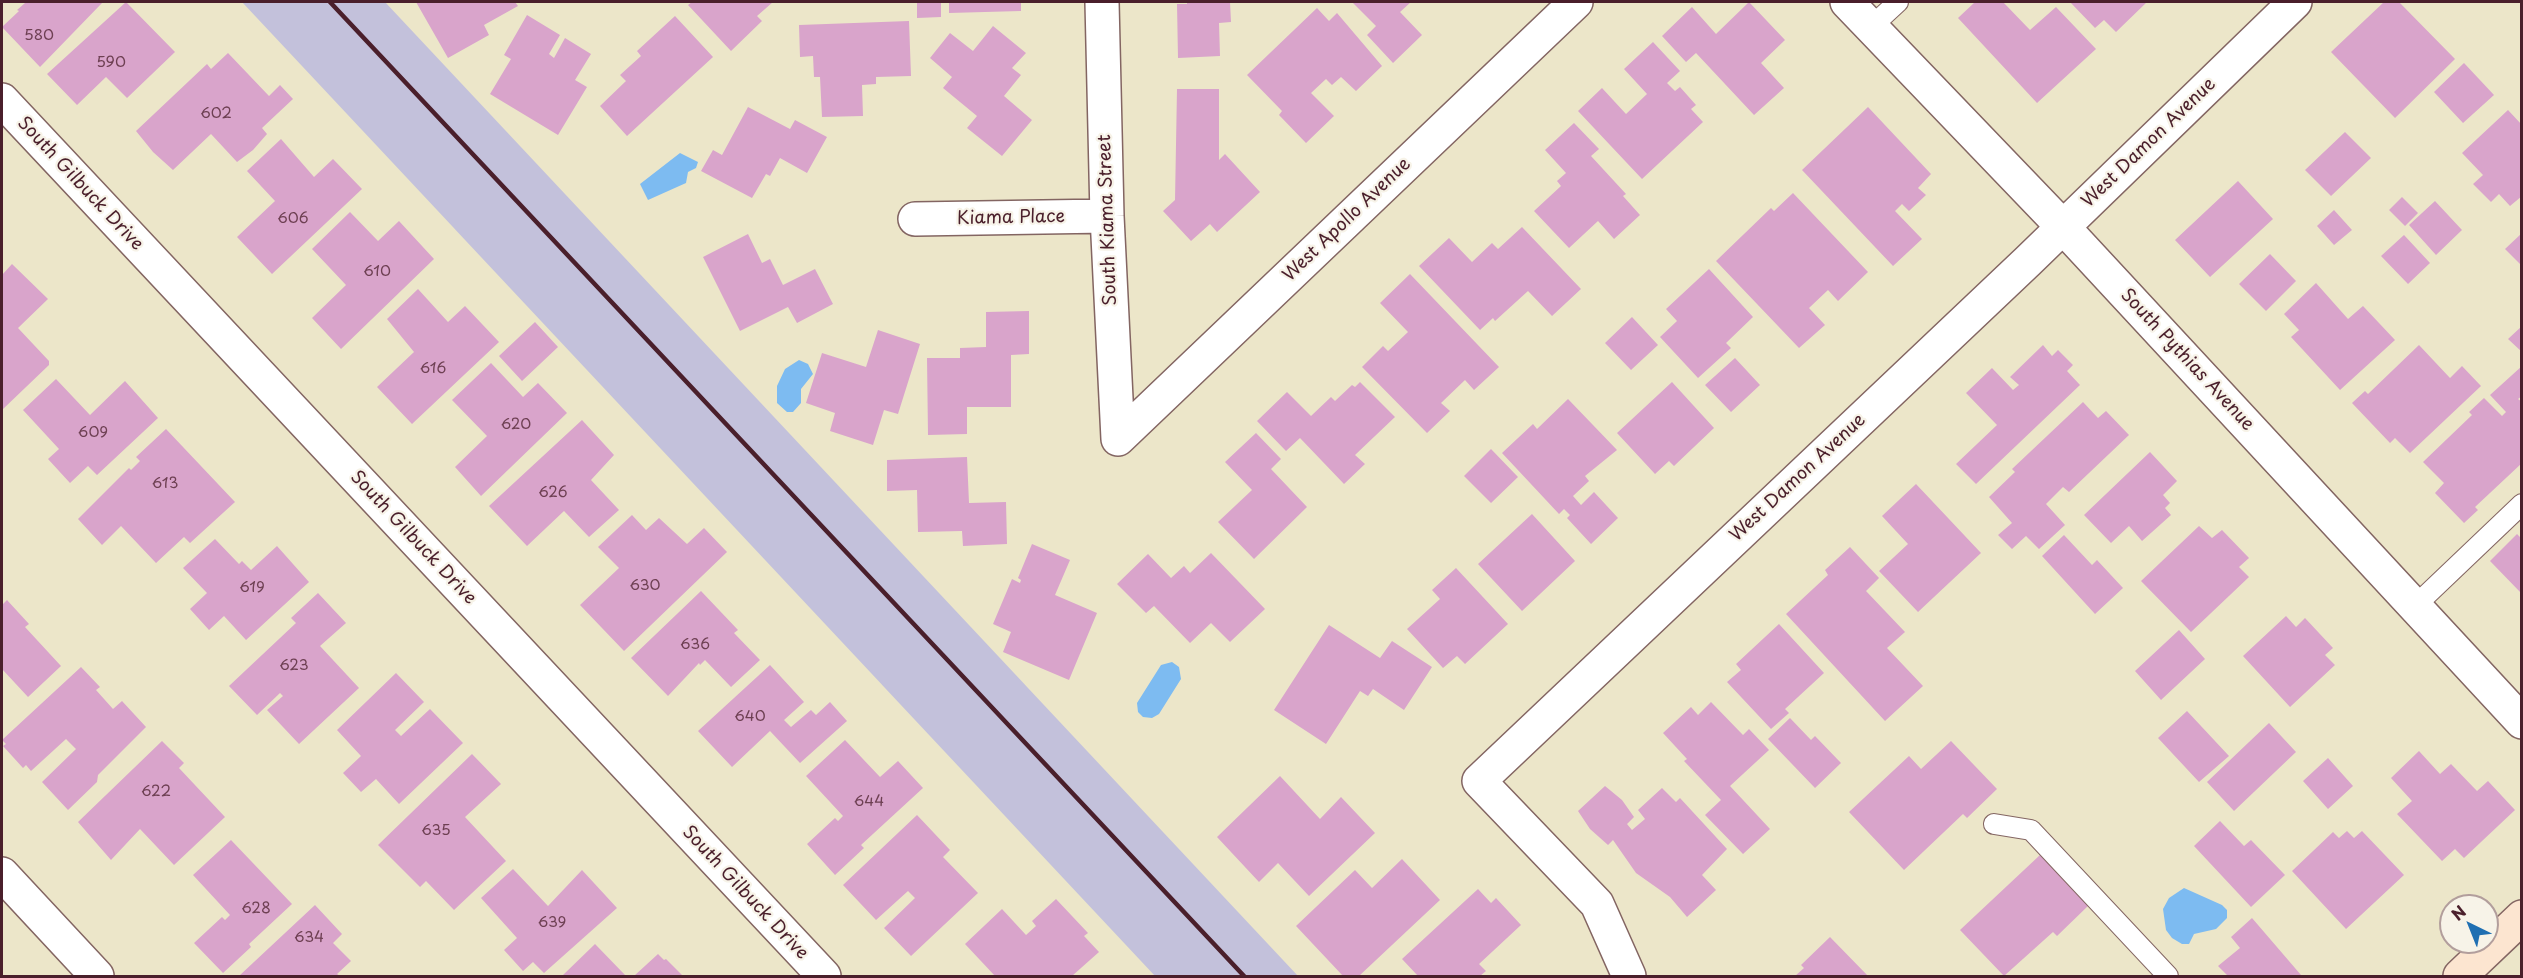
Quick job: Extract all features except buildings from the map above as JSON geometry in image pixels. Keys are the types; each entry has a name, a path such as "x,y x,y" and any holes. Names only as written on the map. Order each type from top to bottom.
{"street":[{"name":"South Kiama Street","path":"1102,2 1107,216 1118,439"},
{"name":"West Apollo Avenue","path":"1118,439 1576,2"},
{"name":"South Pythias Avenue","path":"1847,2 2063,227 2522,722"},
{"name":"West Damon Avenue","path":"1629,976 1597,904 1479,781 2063,227 2295,2"},
{"name":"South Gilbuck Drive","path":"2,100 824,976"},
{"name":"Kiama Place","path":"915,219 1107,216"},
{"path":"2,874 97,976"},
{"path":"2460,976 2522,917"}],"lane":[{"path":"1871,27 1898,2"},
{"path":"2415,605 2522,504"},
{"path":"1994,824 2031,830 2168,976"}],"shaded area":[{"path":"242,2 385,2 1298,976 1155,976"}],"water":[{"path":"680,153 698,162 696,168 688,172 686,183 648,200 640,184"},
{"path":"799,360 808,364 813,374 801,389 801,403 793,412 787,412 777,403 777,386 785,369"},
{"path":"1172,662 1179,667 1181,679 1159,714 1152,718 1143,717 1138,712 1137,703 1161,665"},
{"path":"2184,888 2222,905 2227,910 2227,918 2216,929 2194,934 2189,944 2182,944 2172,938 2166,930 2163,909 2169,898"}],"railway":[{"path":"330,2 1244,976"}]}
